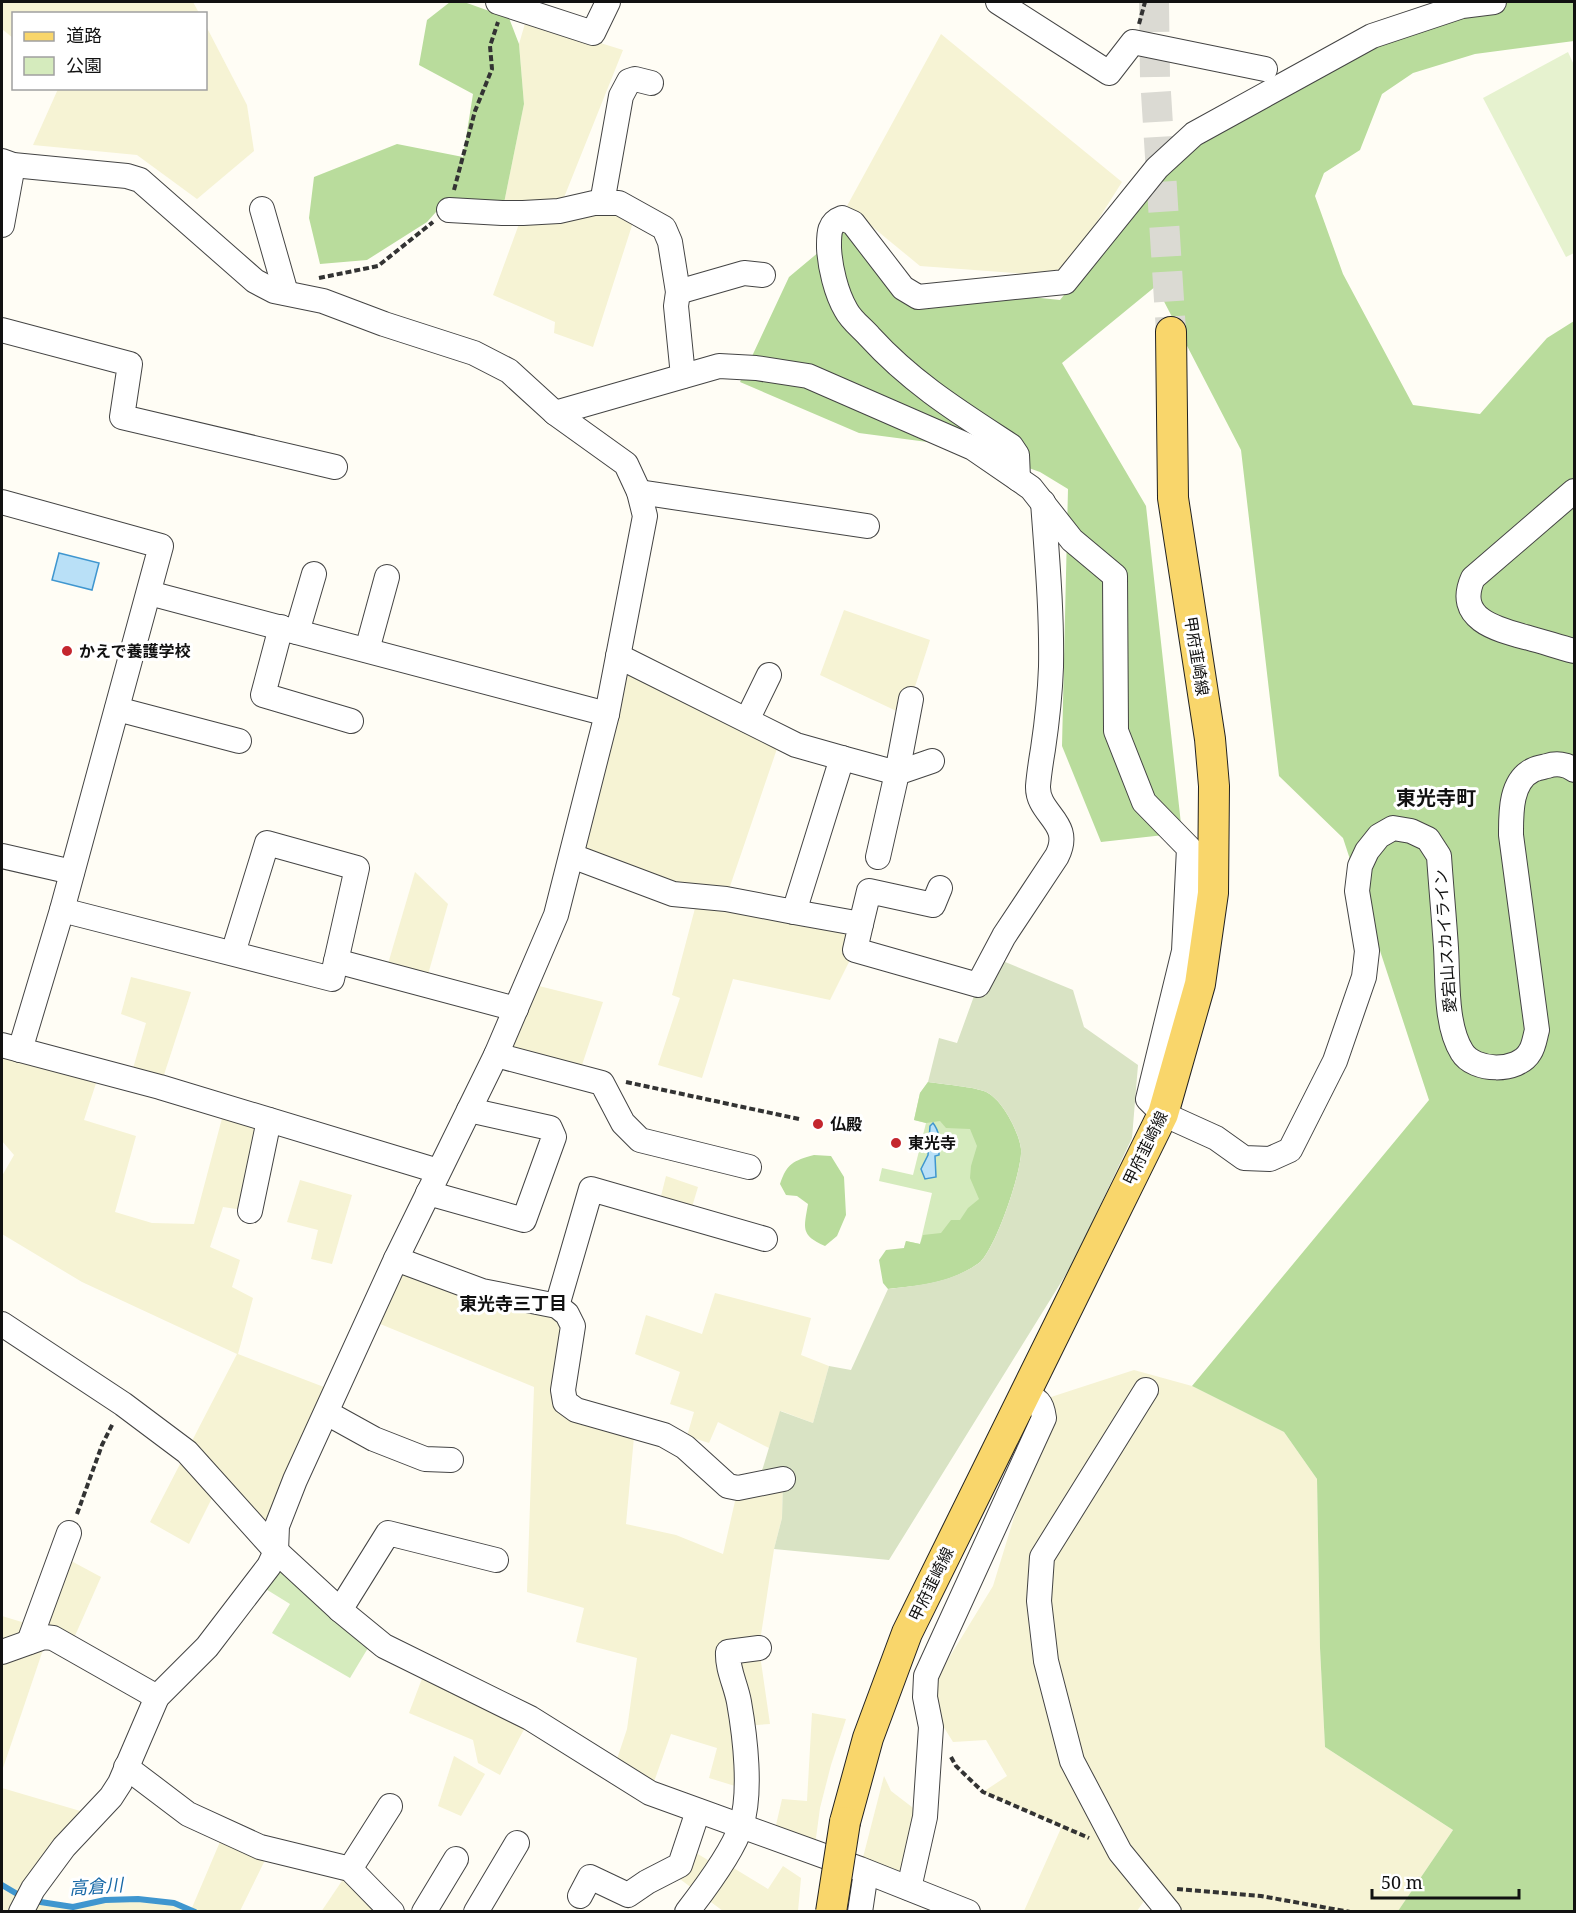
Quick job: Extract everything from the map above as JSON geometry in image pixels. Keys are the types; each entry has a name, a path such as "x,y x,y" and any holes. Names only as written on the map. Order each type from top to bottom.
{"main road":[{"name":"甲府韮崎線","path":"831,1911 845,1822 868,1738 907,1633 1162,1114 1200,984 1213,893 1214,786 1210,739 1173,498 1171,332"}],"street":[{"path":"501,2 593,33 608,2"},
{"path":"998,2 1109,73 1133,42 1266,69"},
{"path":"1018,479 1017,455 1011,446 933,395 889,358 846,311 837,290 829,251 830,229 835,221 842,218 853,223 903,288 918,297 1065,282 1157,168 1194,134 1372,36 1462,6 1494,2"},
{"path":"602,203 621,96 629,81 635,79 651,83"},
{"path":"2,225 7,163 127,176 140,180 255,281 274,291 323,301 384,324 474,353 509,371 555,413 626,464 639,492 645,516 607,714 556,915 496,1055 396,1259 295,1480 277,1526 276,1551 269,1566 207,1647 157,1696 111,1797 64,1847 26,1903"},
{"path":"448,210 523,213 619,203 664,228 670,242 678,292 676,306 683,376"},
{"path":"262,209 286,293"},
{"path":"678,292 744,273 763,275"},
{"path":"2,330 130,364 122,417 335,467"},
{"path":"555,413 719,366 756,368 808,376 973,448 1031,488 1072,540 1115,576 1116,731 1143,802 1188,848 1184,951 1148,1099 1162,1114"},
{"path":"1575,491 1473,578 1469,586 1468,598 1474,612 1490,626 1575,651"},
{"path":"639,492 867,526"},
{"path":"2,502 161,546 62,910 11,1047 160,1087 269,1120 433,1182 524,1220 554,1137 550,1128 469,1110"},
{"path":"940,888 933,905 869,891 855,950 978,985 1004,936 1059,851 1060,827 1044,807 1038,788 1051,668 1050,592 1043,502"},
{"path":"314,573 263,696 351,721"},
{"path":"367,650 387,577"},
{"path":"149,593 607,714"},
{"path":"618,656 796,745 897,773 932,761"},
{"path":"747,720 769,675"},
{"path":"878,857 911,699"},
{"path":"117,709 239,741"},
{"path":"794,912 842,758"},
{"name":"愛宕山スカイライン","path":"1162,1114 1216,1138 1244,1158 1270,1159 1290,1150 1335,1061 1364,977 1367,951 1357,891 1360,866 1367,851 1379,836 1393,828 1411,831 1428,839 1439,856 1450,1013 1456,1039 1463,1054 1480,1065 1500,1068 1516,1063 1530,1053 1537,1030 1511,836 1511,810 1514,795 1531,770 1552,765 1568,765 1575,770"},
{"path":"62,910 332,979 357,868 267,843 233,953"},
{"path":"2,856 72,872"},
{"path":"572,856 673,894 726,899 861,924"},
{"path":"336,961 516,1009"},
{"path":"496,1055 602,1083 623,1123 640,1140 749,1167"},
{"path":"250,1211 269,1120"},
{"path":"557,1306 591,1189 765,1239"},
{"path":"396,1259 482,1291 557,1306 567,1314 573,1326 562,1389 565,1402 576,1410 664,1435 685,1447 728,1486 738,1488 783,1479"},
{"path":"2,1324 123,1404 187,1452 276,1551 340,1610 384,1646 530,1718 650,1793 968,1911"},
{"path":"1146,1390 1042,1557 1040,1602 1046,1661 1071,1761 1120,1852 1169,1911"},
{"path":"909,1888 925,1817 931,1726 925,1697 926,1676 1044,1418 1039,1400 1024,1394"},
{"path":"327,1413 374,1439 424,1459 451,1460"},
{"path":"29,1642 69,1533"},
{"path":"340,1610 388,1533 496,1560"},
{"path":"2,1652 44,1636 53,1638 157,1696"},
{"path":"687,1911 722,1862 741,1826 748,1790 739,1701 728,1652 759,1648"},
{"path":"126,1767 189,1814 261,1847 350,1869 392,1911"},
{"path":"350,1869 390,1806"},
{"path":"580,1896 590,1878 628,1895 680,1864 698,1811"},
{"path":"476,1911 517,1843"},
{"path":"424,1911 456,1859"},
{"path":"860,1911 866,1872"}],"path":[{"path":"286,293 321,277 378,266 448,210 476,111 492,69 490,46 501,2"},
{"path":"602,1083 615,1079 799,1119"},
{"path":"69,1533 102,1445 123,1404"},
{"path":"931,1726 956,1766 983,1792 1120,1852"},
{"path":"1147,1886 1233,1893 1350,1911"}],"shaded area":[{"path":"2,2 193,2 198,12 12,12 12,37 2,29"},
{"path":"526,20 623,50 559,210 636,213 593,347 554,333 555,322 493,295 523,213 502,213 524,104 519,44"},
{"path":"207,28 247,105 254,151 197,199 137,155 33,145 58,90 207,90"},
{"path":"941,34 1122,182 1074,258 1053,276 920,266 847,206"},
{"path":"844,610 930,640 907,716 820,675"},
{"path":"618,656 781,737 726,898 861,924 855,950 830,1000 733,979 702,1078 658,1065 680,998 672,995 698,897 572,856"},
{"path":"415,872 448,904 425,985 385,974"},
{"path":"131,977 191,992 160,1087 130,1079 146,1023 121,1014"},
{"path":"527,983 603,1002 578,1077 496,1055"},
{"path":"5,1046 100,1071 84,1120 136,1136 115,1212 152,1223 194,1224 225,1107 269,1120 250,1211 223,1207 210,1247 240,1260 232,1287 253,1298 238,1354 337,1392 276,1551 218,1486 189,1544 150,1522 237,1354 82,1282 2,1234 2,1176 14,1155 2,1141 2,1067"},
{"path":"666,1176 698,1187 689,1217 658,1208"},
{"path":"300,1180 352,1195 332,1264 311,1259 318,1230 287,1222"},
{"path":"396,1259 567,1314 565,1402 635,1426 626,1524 676,1535 723,1554 738,1488 783,1479 782,1518 774,1549 759,1648 770,1724 742,1726 748,1790 709,1778 717,1748 671,1734 650,1793 613,1771 627,1729 637,1658 576,1642 584,1608 527,1592 534,1387 368,1319"},
{"path":"715,1293 811,1318 801,1355 829,1366 813,1423 781,1411 769,1448 718,1422 709,1443 687,1436 694,1412 670,1404 680,1372 635,1354 646,1315 702,1334"},
{"path":"1134,1370 1192,1386 1284,1432 1317,1479 1320,1648 1325,1747 1453,1830 1398,1911 1169,1911 1151,1891 1137,1911 1024,1911 1062,1826 983,1792 1007,1776 986,1740 953,1742 925,1697 993,1586 1051,1397"},
{"path":"62,1556 101,1577 70,1647 47,1638 2,1771 2,1616 35,1626"},
{"path":"426,1668 530,1718 500,1775 478,1763 473,1740 409,1713"},
{"path":"812,1713 846,1719 820,1808 814,1853 773,1838 782,1799 807,1801"},
{"path":"454,1756 485,1774 461,1816 438,1806"},
{"path":"884,1776 891,1791 925,1817 909,1888 860,1869"},
{"path":"2,1788 94,1815 27,1900 73,1907 105,1900 138,1899 174,1903 191,1910 225,1830 270,1850 240,1911 2,1911"},
{"path":"686,1847 718,1866 722,1861 768,1889 783,1866 801,1878 798,1911 723,1911 669,1871"},
{"path":"350,1869 392,1912 321,1912"}],"green space":[{"path":"450,2 464,2 509,18 519,44 524,104 502,213 444,203 427,222 367,260 320,264 309,218 314,177 397,144 463,157 473,94 419,65 427,20"},
{"path":"1494,2 1574,2 1574,41 1475,54 1413,73 1382,94 1360,150 1324,173 1315,196 1343,274 1413,405 1480,414 1547,338 1574,321 1574,1911 1398,1911 1453,1830 1325,1747 1320,1648 1317,1479 1284,1432 1192,1386 1429,1100 1343,838 1279,776 1241,450 1156,286 1062,363 1146,506 1182,833 1101,842 1062,746 1068,489 1040,472 973,448 859,433 740,382 789,277 844,231 911,285 1060,300 1194,134 1372,36"},
{"path":"1568,52 1574,65 1574,253 1566,257 1483,98"},
{"path":"993,957 1073,990 1084,1027 1138,1065 1132,1138 1073,1263 889,1560 774,1549 782,1518 783,1479 758,1484 780,1411 813,1423 829,1366 851,1370 888,1289 946,1279 979,1263 993,1243 1007,1209 1018,1174 1021,1149 1009,1117 998,1101 986,1092 928,1082 939,1038 957,1043 978,985"},
{"path":"928,1082 987,1092 981,1262 904,1248 906,1241 920,1244 932,1193 879,1181 882,1168 913,1175 926,1123 914,1120 920,1093"},
{"path":"928,1082 975,1089 986,1092 998,1101 1013,1125 1020,1142 1018,1174 993,1243 979,1263 946,1279 924,1285 888,1289 883,1283 879,1260 886,1250 904,1248 906,1241 920,1244 923,1235 941,1233 951,1220 960,1220 968,1208 979,1199 970,1178 977,1146 970,1129 946,1128 940,1121 926,1123 914,1120 920,1093"},
{"path":"814,1155 831,1156 844,1177 846,1215 837,1236 825,1246 811,1238 806,1230 805,1219 808,1204 797,1196 786,1195 780,1184 788,1167 801,1159"},
{"path":"276,1551 374,1638 350,1678 272,1633 290,1604 256,1583"}],"water":[{"path":"59,553 99,563 92,590 52,580"},
{"path":"933,1123 939,1139 939,1155 935,1156 936,1177 925,1179 921,1169 928,1155 930,1126"}],"waterway":[{"name":"高倉川","path":"2,1885 24,1898"},
{"name":"高倉川","path":"34,1901 73,1907 105,1900 138,1899 174,1903 195,1912"}],"tunnel":[{"path":"1154,2 1155,77 1171,332"}],"place":[{"name":"かえで養護学校","path":"67,651"},
{"name":"仏殿","path":"818,1124"},
{"name":"東光寺","path":"896,1143"}],"district":[{"name":"東光寺町","path":"1436,798"},
{"name":"東光寺三丁目","path":"513,1304"}]}
